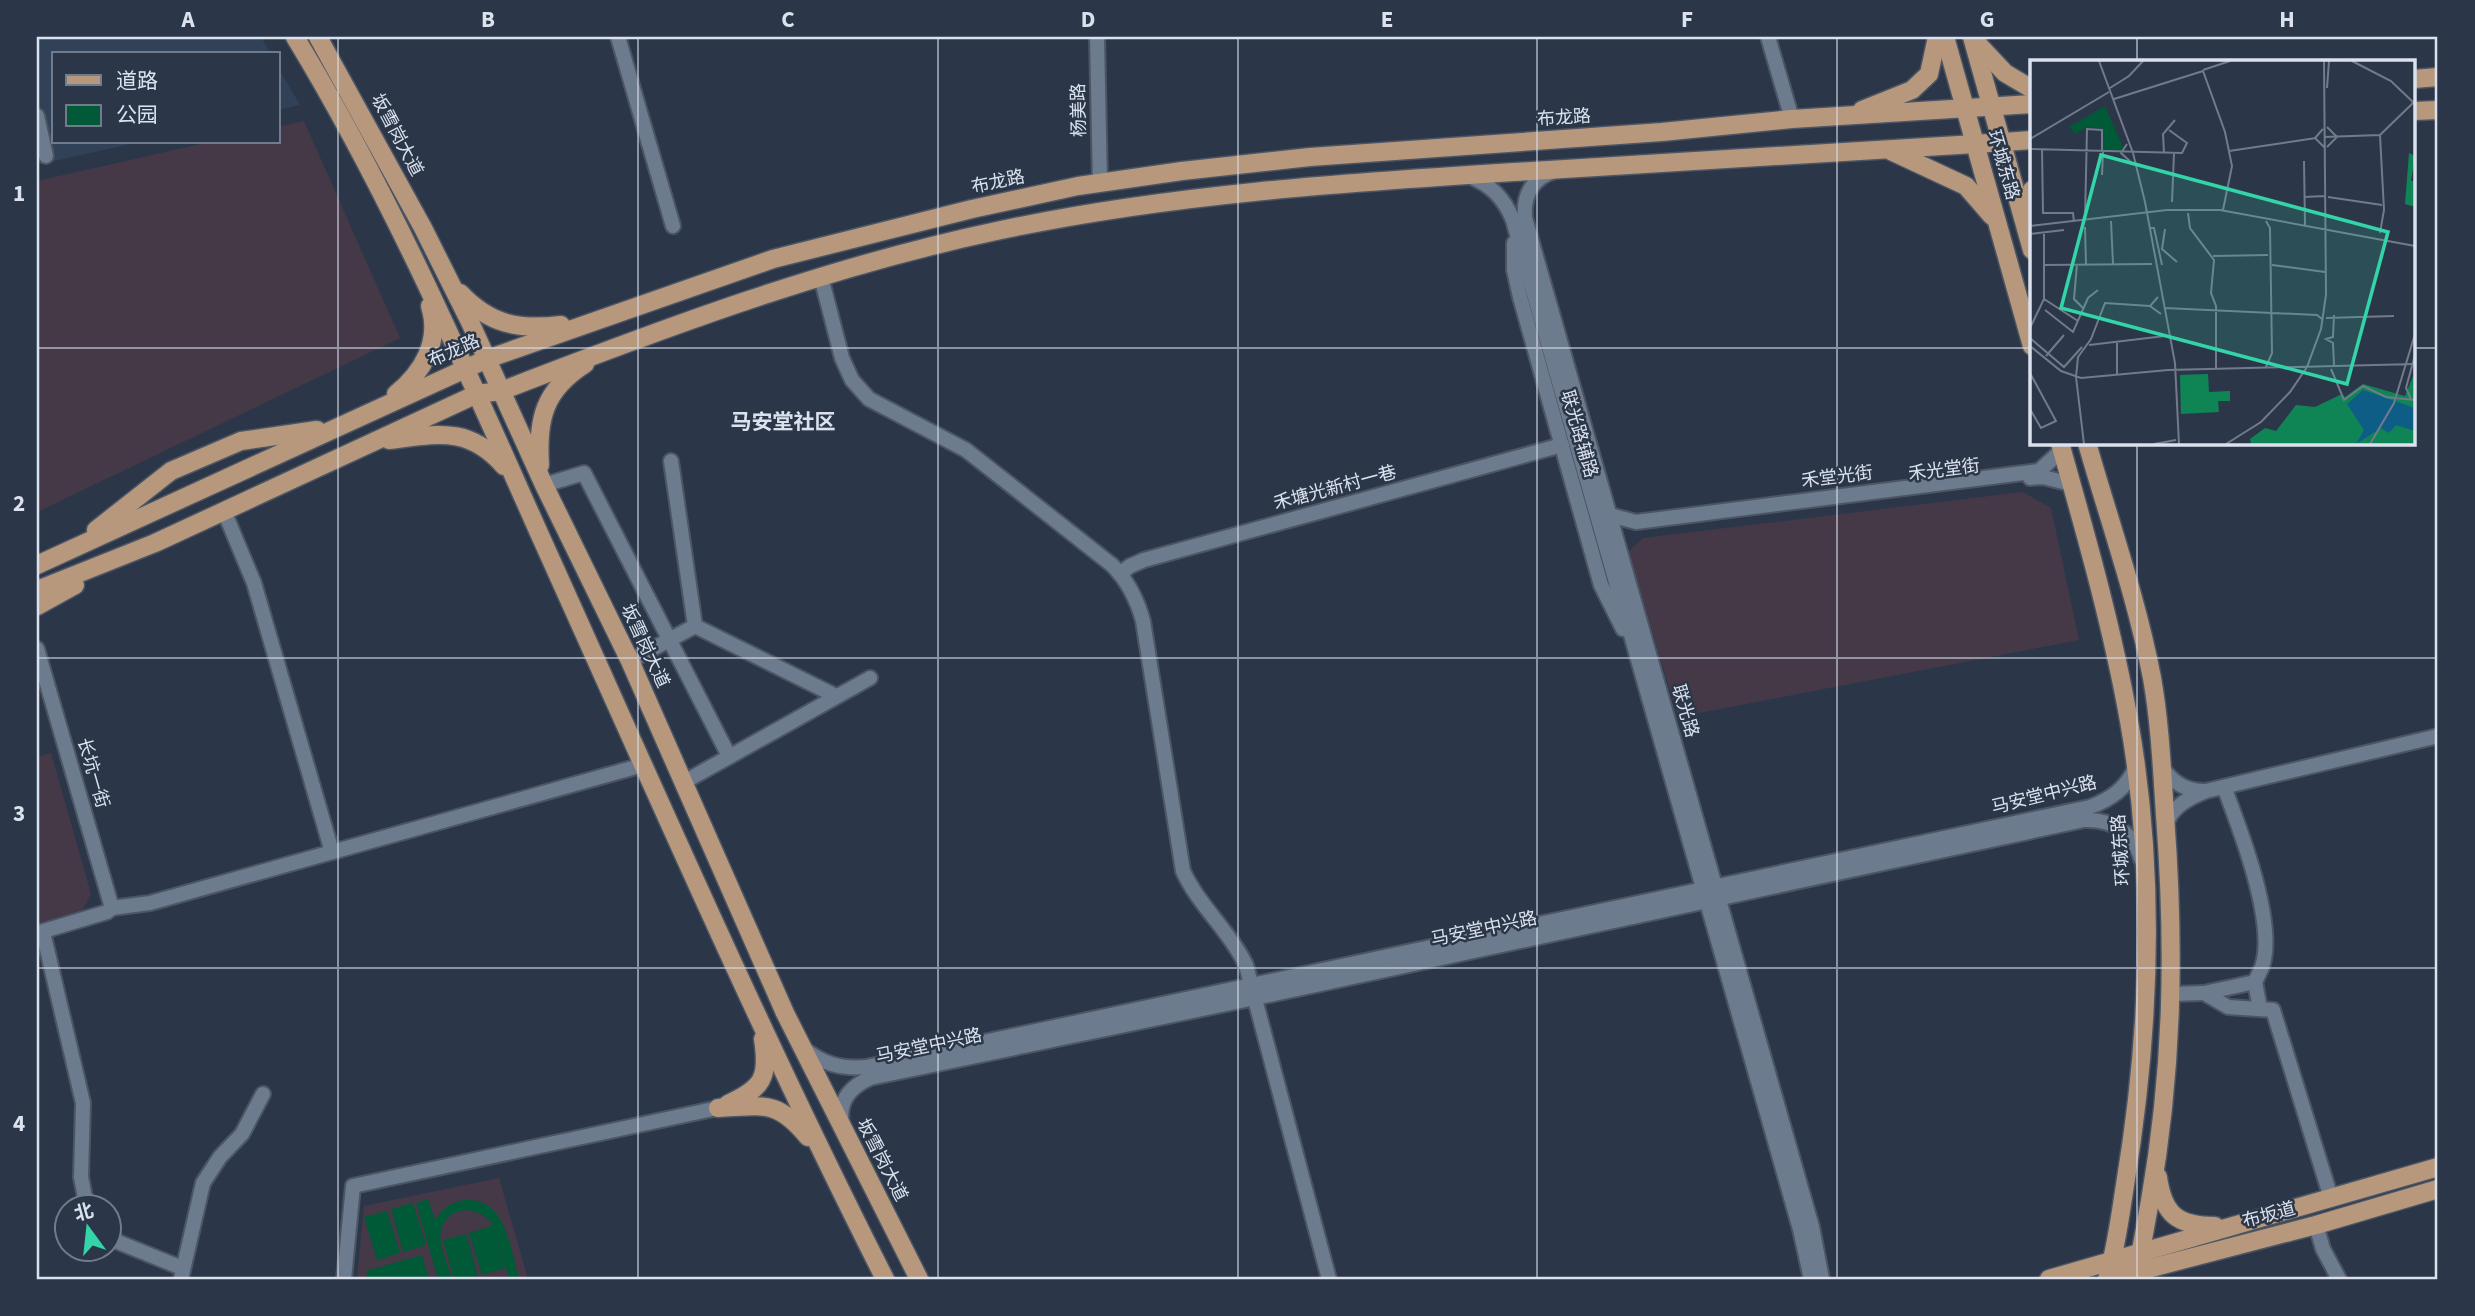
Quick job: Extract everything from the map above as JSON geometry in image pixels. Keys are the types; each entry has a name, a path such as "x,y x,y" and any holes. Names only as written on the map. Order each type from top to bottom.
{"main road":[{"path":"295,37 325,86 420,272 761,1024 885,1279"},
{"name":"坂雪岗大道","path":"318,37 349,90 450,282 630,661 802,1047 919,1279"},
{"path":"1846,116 1912,90 1929,74 1937,37"},
{"name":"环城东路","path":"1945,37 2030,339"},
{"path":"1972,38 2005,73 2030,88"},
{"name":"环城东路","path":"1972,38 2030,243"},
{"path":"2416,79 2438,77"},
{"name":"布龙路","path":"37,565 487,359 772,259 972,209 1100,183 1310,156 1662,132 1792,119 2030,104"},
{"path":"2416,111 2438,110"},
{"path":"37,590 155,543 477,394 501,391 686,320 821,277 999,230 1098,212 1283,188 2030,139"},
{"path":"1888,149 1966,186 1997,222"},
{"path":"2025,225 2030,196"},
{"path":"380,408 411,382 424,363 431,346 434,332 432,311 420,272"},
{"path":"450,282 468,302 487,316 503,323 520,327 542,327 593,321"},
{"path":"542,480 540,424 546,405 558,386 576,370 609,349"},
{"path":"74,547 171,471 241,441 338,427"},
{"path":"372,442 442,435 466,438 486,448 503,464 517,483"},
{"path":"2087,444 2147,657 2155,703 2166,825 2172,994 2156,1164 2136,1276"},
{"name":"环城东路","path":"2061,446 2113,639 2136,769 2144,869 2146,923 2143,1019 2133,1135 2110,1273"},
{"path":"37,606 155,543"},
{"path":"718,1108 748,1095 761,1081 766,1063 761,1024"},
{"path":"718,1108 759,1106 783,1112 796,1122 824,1154"},
{"path":"2156,1164 2165,1206 2174,1216 2185,1223 2199,1226 2232,1226"},
{"name":"布坂道","path":"2110,1273 2141,1252 2438,1167"},
{"name":"布坂道","path":"2110,1273 2136,1276 2438,1189"},
{"path":"2049,1279 2110,1273"}],"street":[{"path":"618,37 673,226"},
{"name":"杨美路","path":"1097,37 1100,183"},
{"path":"1768,37 1792,119"},
{"path":"37,116 46,156"},
{"name":"联光路","path":"1560,170 1539,179 1530,187 1526,198 1525,218 1610,515 1811,1279"},
{"name":"联光路","path":"1467,175 1493,190 1502,199 1513,220 1635,650 1812,1227 1822,1279"},
{"name":"联光路辅路","path":"1513,220 1514,270 1520,297 1601,585 1635,650"},
{"path":"821,277 842,358 852,380 869,398 966,450 1121,574 1137,601 1143,621 1183,871 1191,888 1239,950 1254,992 1329,1279"},
{"name":"禾塘光新村一巷","path":"1121,574 1130,566 1144,560 1562,445"},
{"name":"禾堂光街","path":"1610,515 1636,522 2039,471 2061,446"},
{"path":"671,461 695,626"},
{"path":"542,480 584,473 729,756"},
{"name":"禾光堂街","path":"1618,546 1639,528 2043,477 2071,484"},
{"path":"224,511 254,583 332,852"},
{"path":"630,661 695,626"},
{"path":"695,626 836,696"},
{"name":"长坑一街","path":"37,649 112,908"},
{"path":"684,782 870,678"},
{"path":"2161,766 2169,777 2181,786 2189,790 2206,791 2438,736"},
{"path":"84,1194 81,1177 83,1102 40,932 112,908 150,903 643,765"},
{"name":"马安堂中兴路","path":"843,1129 840,1115 842,1104 848,1093 870,1078 1711,894 2090,807 2122,790 2136,769"},
{"path":"2224,787 2245,845 2265,932 2263,966 2255,982 2260,1009"},
{"path":"2166,825 2170,815 2182,804 2206,791"},
{"name":"马安堂中兴路","path":"1711,894 2084,820 2106,821 2127,833 2140,855 2144,869"},
{"path":"2172,994 2204,993 2255,982"},
{"name":"马安堂中兴路","path":"802,1047 818,1060 834,1066 866,1067 1254,992"},
{"path":"2204,993 2228,1007 2273,1010 2331,1198"},
{"path":"122,1245 181,1273 203,1183 220,1157 242,1134 263,1094"},
{"path":"344,1279 354,1185 718,1108"},
{"path":"2316,1224 2323,1249 2339,1279"}],"shaded area":[{"path":"37,37 261,37 270,52 52,52 52,144 130,144 37,165"},
{"path":"280,70 300,105 280,110"},
{"path":"304,121 400,338 37,512 37,181 201,144 280,144 280,127"},
{"path":"2023,492 2051,508 2079,640 1678,717 1628,552 1643,538"},
{"path":"51,753 91,894 81,913 37,926 37,757"},
{"path":"499,1178 528,1279 357,1279 364,1206"}],"green space":[{"path":"428,1199 435,1220 448,1206 456,1202 479,1201 490,1207 504,1228 519,1279 509,1279 493,1226 505,1268 482,1275 469,1233 493,1225 480,1214 465,1210 450,1215 441,1230 442,1248 452,1279 438,1279 416,1203"},
{"path":"413,1203 426,1245 403,1252 391,1209"},
{"path":"387,1211 400,1253 377,1260 364,1217"},
{"path":"466,1234 478,1276 454,1279 443,1240"},
{"path":"422,1255 429,1279 368,1279 366,1271"}],"district":[{"name":"马安堂社区","path":"783,422"}]}
